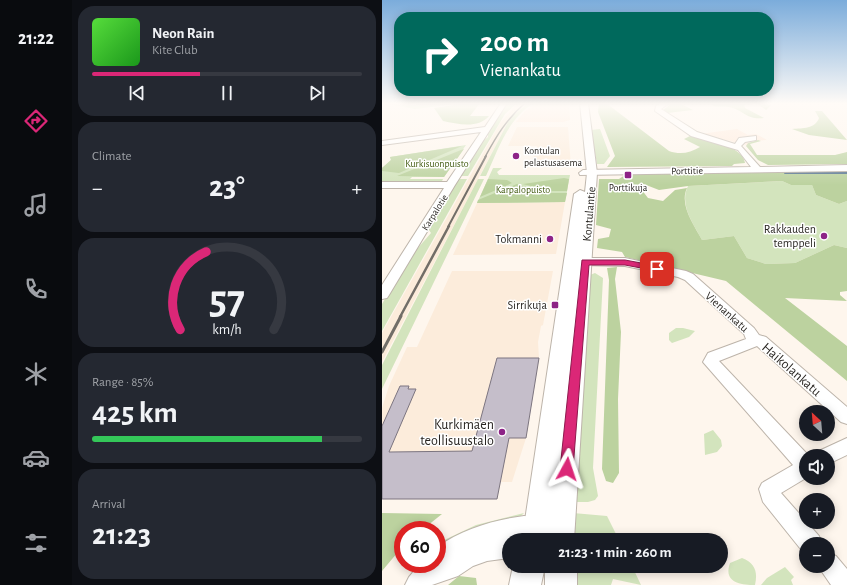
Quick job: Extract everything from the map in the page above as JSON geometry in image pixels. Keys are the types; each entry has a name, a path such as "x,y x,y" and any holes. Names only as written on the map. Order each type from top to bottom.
{"highway":[{"path":"525,585 528,573"},
{"path":"560,585 561,573"}],"main road":[{"name":"Kontulantie","path":"548,533 588,171 581,130"},
{"name":"Kontulantie","path":"549,533 585,262 588,171 586,130"}],"street":[{"path":"382,143 476,130"},
{"name":"Karpalotie","path":"382,295 485,130"},
{"path":"687,130 702,137 737,146 744,150 760,169"},
{"path":"737,146 742,140 753,138"},
{"name":"Porttitie","path":"588,171 847,168"},
{"path":"382,185 450,185"},
{"name":"Vienankatu","path":"585,262 625,262 689,277 754,338 752,342 713,357 711,362 799,459"},
{"name":"Haikolankatu","path":"754,338 761,341 847,417"},
{"path":"835,452 847,446"},
{"path":"799,471 769,489 770,495 805,537"},
{"path":"446,553 456,547 485,535 509,530 526,533"},
{"path":"446,569 450,568 466,558 487,550 502,548"},
{"path":"835,572 845,584"}],"shaded area":[{"path":"496,130 504,130 382,362 382,333"},
{"path":"515,130 568,130 571,166 531,166 537,146 508,146"},
{"path":"739,130 748,135 756,134 767,140 752,141 747,145 700,134"},
{"path":"565,202 556,254 453,255 477,203"},
{"path":"452,271 553,271 543,325 541,326 538,342 539,358 526,438 512,482 501,482 497,499 382,499 382,408 389,386 407,347 417,347"}],"green space":[{"path":"495,130 468,176 459,176 483,141 488,137 488,131"},
{"path":"504,130 508,130 486,176 480,176"},
{"path":"591,130 600,130 610,156 604,164 597,164"},
{"path":"605,130 642,130 669,151 677,153 685,153 700,147 684,139 690,136 722,144 738,152 743,157 745,163 734,164 732,166 607,167 615,156"},
{"path":"796,130 839,130 847,140 809,135"},
{"path":"758,140 761,141 750,144 757,155 835,155 847,152 847,164 768,165 758,160 746,146 748,143"},
{"name":"Kurkisuonpuisto","path":"466,145 444,177 412,177 410,179 443,179 441,183 382,182 382,168 391,160 390,157"},
{"path":"462,146 399,173 382,171 382,168 391,160 390,157"},
{"path":"464,149 444,177 397,176 461,150"},
{"name":"Karpalopuisto","path":"493,168 502,168 497,172 499,175 570,175 565,202 477,203"},
{"path":"847,170 847,201 839,204 816,195 812,185 791,185 782,181 688,186 659,190 641,183 638,185 648,198 663,201 675,190 687,188 685,201 688,215 702,240 734,236 747,258 766,264 795,263 834,245 847,248 847,291 840,292 840,295 847,301 785,298 847,346 847,381 726,281 625,257 622,252 597,248 598,239 609,237 611,229 596,225 599,179 619,179 625,175 641,174"},
{"path":"564,178 569,179 567,191 550,191 523,184"},
{"path":"457,179 467,179 382,331 382,304 410,257 431,233 429,230 430,225"},
{"path":"478,179 484,179 382,389 382,365"},
{"path":"488,179 507,180 512,183 480,197"},
{"path":"782,181 791,185 812,185 816,195 839,204 847,201 847,248 834,245 795,263 766,264 747,258 734,236 702,240 688,214 685,200 688,186"},
{"path":"517,184 543,193 567,193 565,202 477,203 478,200"},
{"path":"617,267 615,279 621,332 618,399 619,473 613,483 606,481 602,469 609,280 607,268"},
{"path":"595,273 603,278 593,468 598,496 595,500 588,502 574,502 590,275"},
{"path":"676,328 695,331 689,337 672,343 669,340 669,333"},
{"path":"713,430 721,440 722,446 717,452 705,455 704,434"},
{"path":"382,513 442,514 433,521 394,521 394,557 382,571"},
{"path":"524,513 517,520 446,547 446,539 476,525"},
{"path":"573,513 607,516 616,533 572,533"},
{"path":"742,558 750,562 756,572 755,585 734,581 729,574 728,569 730,563"},
{"path":"785,567 794,577 791,580 793,585 761,585 767,578"},
{"path":"571,573 635,573 641,585 613,579 611,585 571,585"},
{"path":"459,576 476,578 477,585 448,585"}],"building":[{"name":"Kurkimäen teollisuustalo","path":"497,358 539,358 526,438 509,438 497,499 382,499 382,426 400,386 409,386 408,389 416,389 389,452 472,451"}],"waterway":[{"path":"785,173 847,173"}],"railway":[{"path":"485,157 501,130"},
{"path":"448,227 486,156"},
{"path":"400,317 449,226"},
{"path":"382,352 401,316"}],"place":[{"name":"Kontulan pelastusasema","path":"516,156"},
{"name":"Porttikuja","path":"628,175"},
{"name":"Rakkauden temppeli","path":"824,236"},
{"name":"Tokmanni","path":"550,239"},
{"name":"Sirrikuja","path":"555,305"},
{"name":"Kurkimäen teollisuustalo","path":"502,432"}],"route":[{"path":"567,469 585,262 625,262 657,269"}]}
